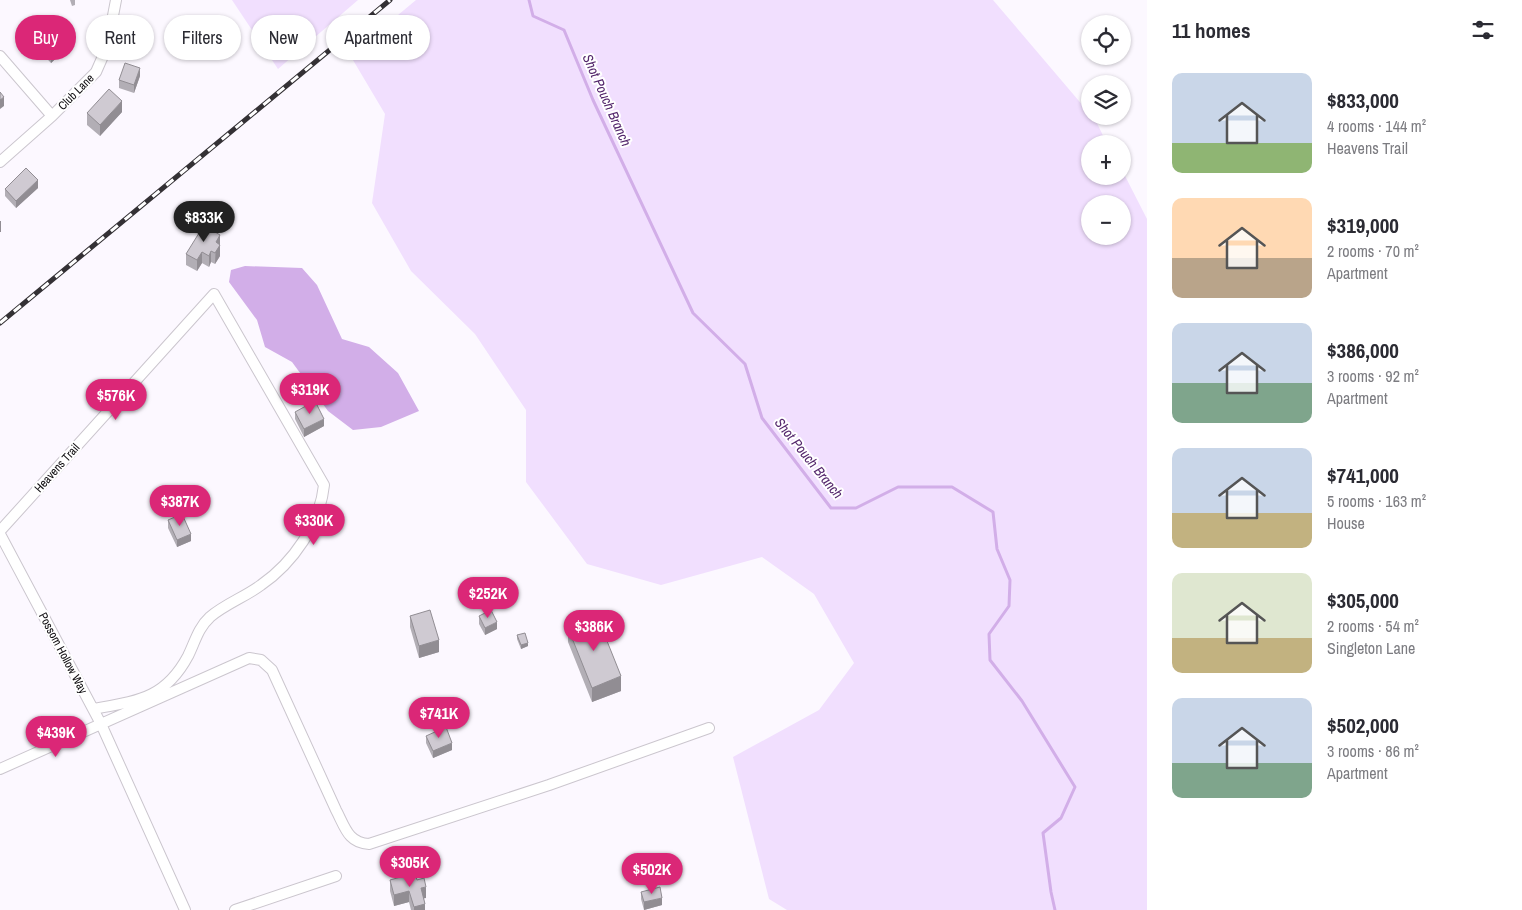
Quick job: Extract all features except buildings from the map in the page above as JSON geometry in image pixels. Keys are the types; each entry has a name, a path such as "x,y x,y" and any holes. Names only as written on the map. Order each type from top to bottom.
{"street":[{"name":"Club Lane","path":"0,162 52,116 96,72 107,47 116,0"},
{"path":"0,56 52,116"},
{"name":"Heavens Trail","path":"0,532 214,294 324,485 323,495 314,524 282,568 261,585 212,616 203,624 182,667 171,681 155,692 131,702 93,709"},
{"name":"Possom Hollow Way","path":"0,532 102,724 185,910"},
{"path":"0,769 243,659 254,658 261,660 272,670 346,831 358,843 369,844 549,785 708,728"},
{"path":"235,910 336,876"}],"shaded area":[{"path":"232,0 358,0 341,15 326,15 326,28 316,36 316,15 251,15 251,28"},
{"path":"416,0 993,0 1081,103 1081,125 1098,125 1103,135 1081,135 1081,185 1130,185 1147,219 1147,910 787,910 769,899 733,757 819,710 854,663 814,594 762,557 661,585 587,564 526,482 526,410 475,334 411,271 372,203 385,114 353,60 430,60 430,15 398,15"},
{"path":"272,60 288,60 278,69"},
{"path":"245,266 302,268 317,285 342,339 369,347 398,373 419,411 381,427 353,430 328,411 292,362 265,347 257,320 229,282 231,270"}],"waterway":[{"name":"Shot Pouch Branch","path":"529,0 533,16 564,30 593,100 693,313 745,364 762,418 831,508 856,508 898,487 952,487 993,512 997,549 1010,580 1009,606 989,634 990,660 1022,701 1075,787 1061,818 1043,833 1055,910"}],"railway":[{"path":"0,323 390,0"}]}
